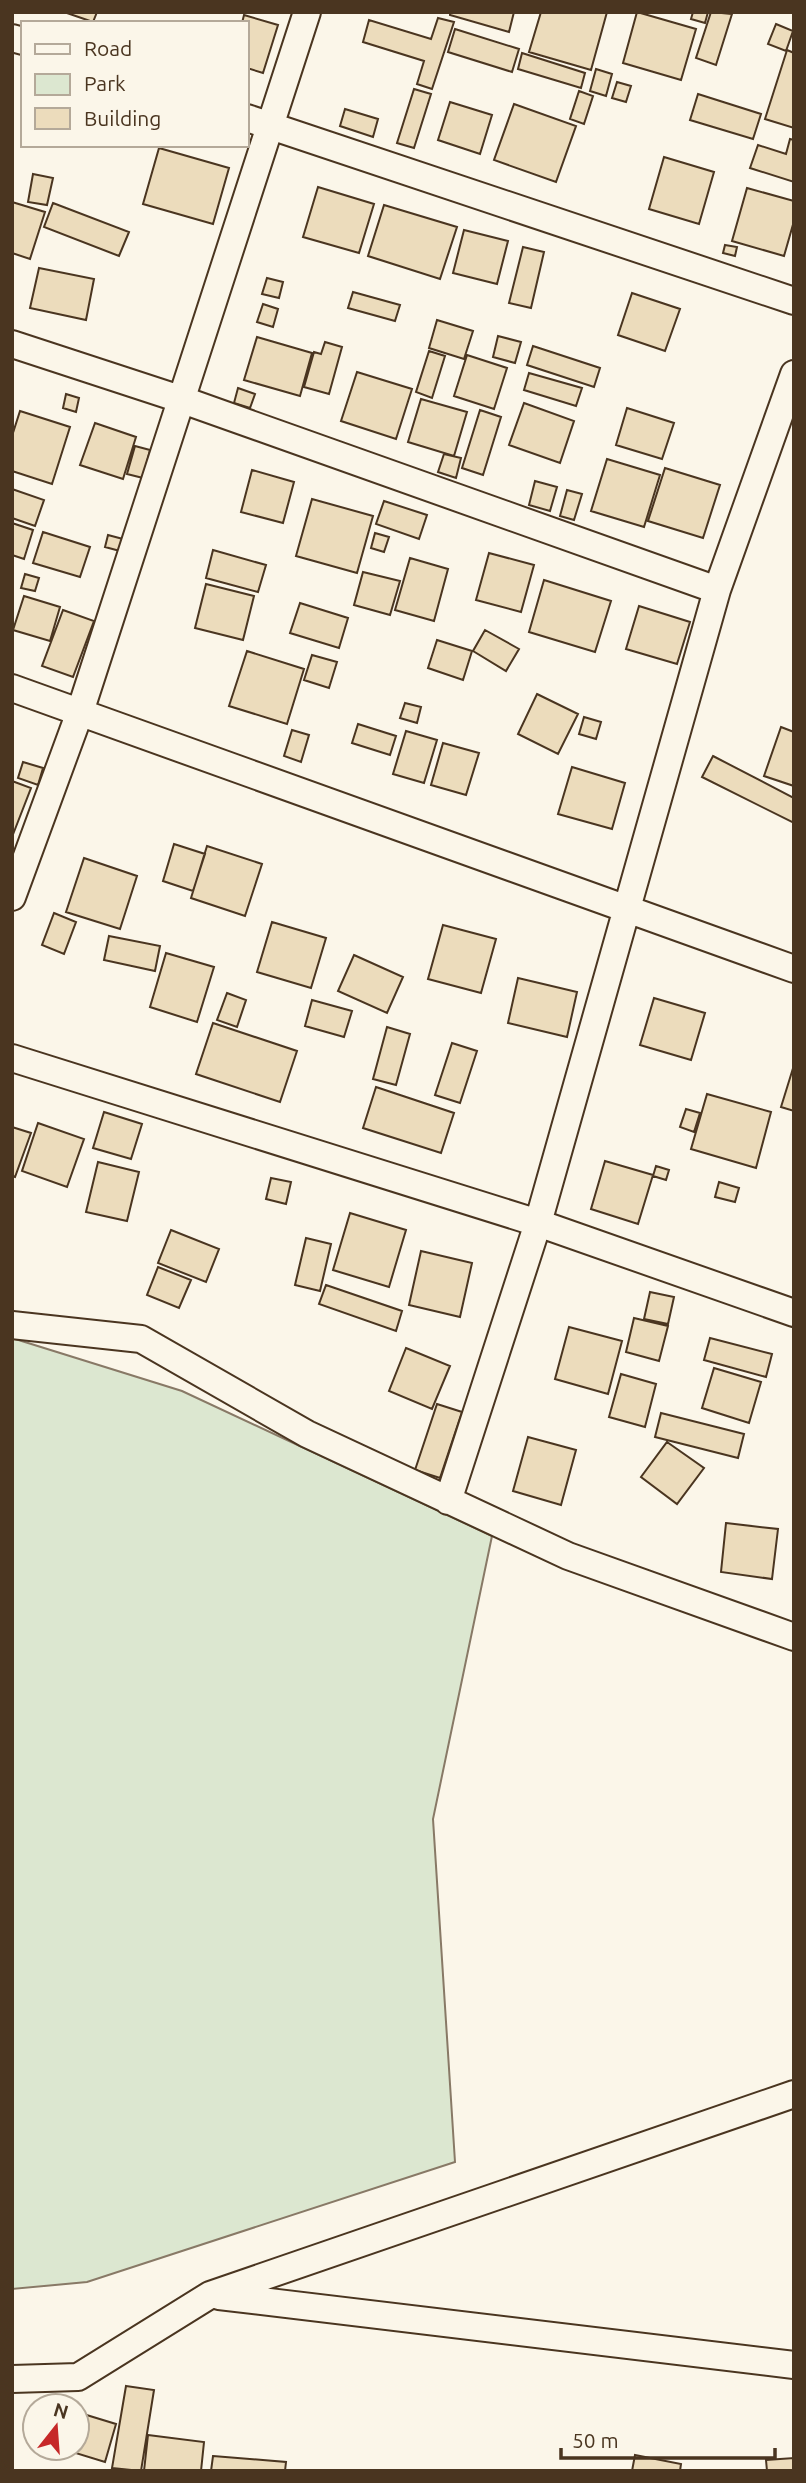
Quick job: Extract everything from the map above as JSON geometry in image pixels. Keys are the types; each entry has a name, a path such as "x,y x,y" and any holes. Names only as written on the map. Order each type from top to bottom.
{"street":[{"path":"12,897 80,712 180,399 258,122 307,12"},
{"path":"258,122 794,301"},
{"path":"12,344 180,399 717,590"},
{"path":"448,1501 538,1223 717,590 794,374"},
{"path":"12,688 794,969"},
{"path":"12,1058 538,1223 794,1313"},
{"path":"12,1325 141,1339 307,1434 568,1556 794,1637"},
{"path":"12,2379 78,2377 210,2295 794,2094"},
{"path":"210,2295 794,2365"}],"green space":[{"path":"12,1338 182,1391 492,1536 433,1819 455,2162 87,2282 12,2289"}],"building":[{"path":"64,12 97,12 93,21"},
{"path":"450,12 514,12 509,32 450,15"},
{"path":"541,12 607,12 591,70 529,52"},
{"path":"637,12 696,29 681,80 623,63"},
{"path":"693,12 708,12 705,23 691,19"},
{"path":"711,12 732,14 716,65 696,58"},
{"path":"244,15 278,25 263,73 248,68 248,21 242,21"},
{"path":"438,18 454,22 432,89 417,84 424,61 363,42 369,20 431,39"},
{"path":"776,24 793,31 786,51 768,44"},
{"path":"455,29 519,49 512,72 448,52"},
{"path":"787,50 794,53 794,128 765,119"},
{"path":"522,53 585,73 581,88 518,69"},
{"path":"596,69 612,74 606,96 590,91"},
{"path":"617,82 631,86 626,102 612,98"},
{"path":"414,89 431,94 414,148 397,143"},
{"path":"579,91 593,96 584,124 570,119"},
{"path":"698,94 761,114 753,139 690,120"},
{"path":"450,102 492,115 480,154 438,140"},
{"path":"514,104 576,126 556,182 494,160"},
{"path":"345,109 378,119 373,137 340,126"},
{"path":"790,139 794,140 794,182 750,168 758,145 786,154"},
{"path":"159,148 229,168 213,224 143,204"},
{"path":"664,157 714,172 699,224 649,209"},
{"path":"33,174 53,178 47,205 28,202"},
{"path":"318,187 374,204 359,253 303,237"},
{"path":"747,188 794,201 794,221 784,256 732,241"},
{"path":"12,202 45,212 30,259 12,253"},
{"path":"53,203 129,232 119,256 44,227"},
{"path":"384,205 457,227 440,279 368,256"},
{"path":"464,230 508,241 497,284 453,273"},
{"path":"725,245 737,247 735,256 723,253"},
{"path":"523,247 544,252 531,308 509,303"},
{"path":"39,268 94,279 86,320 30,308"},
{"path":"267,278 283,282 279,298 262,294"},
{"path":"353,292 400,305 395,321 348,308"},
{"path":"632,293 680,309 665,351 618,335"},
{"path":"263,304 278,309 273,327 257,322"},
{"path":"437,320 473,331 464,359 429,348"},
{"path":"498,336 521,342 515,363 493,357"},
{"path":"257,337 312,353 300,396 244,380"},
{"path":"325,342 342,347 329,394 304,387 314,352 321,354"},
{"path":"533,346 600,368 594,387 527,365"},
{"path":"429,351 445,356 432,398 416,392"},
{"path":"467,355 507,368 494,409 454,396"},
{"path":"357,372 412,389 396,439 341,421"},
{"path":"529,373 582,388 576,406 524,390"},
{"path":"238,388 255,394 250,408 234,403"},
{"path":"66,394 79,398 76,412 63,408"},
{"path":"421,399 467,412 454,456 408,442"},
{"path":"524,403 574,421 560,463 509,445"},
{"path":"627,408 674,423 662,459 616,445"},
{"path":"480,410 501,417 483,475 462,468"},
{"path":"20,411 70,427 52,484 12,471 12,436"},
{"path":"95,423 136,437 123,479 80,465"},
{"path":"135,446 150,450 143,478 127,474"},
{"path":"444,454 461,458 456,478 438,472"},
{"path":"607,459 660,475 644,527 591,511"},
{"path":"665,468 720,485 703,538 648,521"},
{"path":"252,470 294,482 283,523 241,512"},
{"path":"535,481 557,487 550,511 529,505"},
{"path":"12,489 44,500 35,526 12,518"},
{"path":"567,490 582,494 574,520 560,516"},
{"path":"312,499 373,516 357,573 296,556"},
{"path":"384,501 427,515 419,539 376,524"},
{"path":"12,523 33,530 24,559 12,555"},
{"path":"43,532 90,547 80,577 33,563"},
{"path":"375,533 389,537 384,552 371,548"},
{"path":"108,535 123,539 120,551 105,547"},
{"path":"213,550 266,565 258,592 206,578"},
{"path":"489,553 534,565 521,612 476,600"},
{"path":"410,558 448,569 434,621 395,610"},
{"path":"363,572 400,581 390,615 354,605"},
{"path":"25,574 39,578 35,591 21,588"},
{"path":"544,580 611,601 595,652 529,632"},
{"path":"206,584 254,596 243,640 195,628"},
{"path":"24,596 60,607 50,641 13,630"},
{"path":"300,603 348,618 339,648 290,633"},
{"path":"639,606 690,622 677,664 626,649"},
{"path":"63,610 94,621 73,677 42,666"},
{"path":"485,630 519,649 506,671 473,651"},
{"path":"437,640 472,651 463,680 428,668"},
{"path":"247,651 304,669 287,724 229,706"},
{"path":"312,655 337,662 329,688 304,680"},
{"path":"537,694 578,714 558,754 518,734"},
{"path":"405,703 421,707 417,723 400,718"},
{"path":"584,717 601,722 596,739 579,734"},
{"path":"358,724 396,736 390,755 352,743"},
{"path":"781,727 794,732 794,786 764,776"},
{"path":"292,730 309,735 301,762 284,756"},
{"path":"406,731 437,740 424,783 393,774"},
{"path":"443,743 479,753 466,795 431,785"},
{"path":"713,756 794,798 794,823 702,777"},
{"path":"23,762 43,768 38,785 18,778"},
{"path":"572,767 625,783 612,829 558,814"},
{"path":"12,781 31,788 12,837"},
{"path":"174,844 205,854 193,891 163,881"},
{"path":"207,846 262,864 245,916 191,898"},
{"path":"84,858 137,876 120,929 66,912"},
{"path":"54,913 76,922 64,954 42,945"},
{"path":"272,922 326,938 311,988 257,972"},
{"path":"443,925 496,939 481,993 428,979"},
{"path":"109,936 160,946 155,971 104,960"},
{"path":"166,953 214,967 197,1022 150,1007"},
{"path":"354,955 403,977 387,1013 338,991"},
{"path":"518,978 577,992 567,1037 508,1023"},
{"path":"227,993 246,1000 237,1027 217,1020"},
{"path":"654,998 705,1013 691,1060 640,1045"},
{"path":"312,1000 352,1011 344,1037 305,1026"},
{"path":"213,1023 297,1051 280,1102 196,1074"},
{"path":"387,1027 410,1034 396,1085 373,1079"},
{"path":"452,1043 477,1051 460,1103 435,1095"},
{"path":"794,1065 794,1111 781,1107"},
{"path":"376,1087 454,1113 441,1153 363,1128"},
{"path":"707,1094 771,1112 756,1168 691,1149"},
{"path":"686,1109 700,1113 694,1132 680,1127"},
{"path":"104,1112 142,1124 131,1159 93,1148"},
{"path":"38,1123 84,1139 67,1187 22,1171"},
{"path":"12,1127 31,1133 15,1177 12,1176"},
{"path":"605,1161 653,1175 638,1224 591,1209"},
{"path":"98,1162 139,1172 127,1221 86,1212"},
{"path":"656,1166 669,1170 666,1180 653,1176"},
{"path":"271,1178 291,1182 286,1204 266,1199"},
{"path":"719,1182 739,1188 735,1202 715,1197"},
{"path":"350,1213 406,1230 389,1287 333,1270"},
{"path":"171,1230 219,1249 206,1282 158,1263"},
{"path":"306,1238 331,1244 320,1291 295,1285"},
{"path":"421,1251 472,1263 460,1317 409,1305"},
{"path":"158,1267 191,1280 179,1308 147,1295"},
{"path":"326,1285 402,1311 396,1331 319,1304"},
{"path":"650,1292 674,1297 668,1324 644,1319"},
{"path":"634,1318 668,1326 659,1361 626,1352"},
{"path":"569,1327 622,1341 608,1394 555,1379"},
{"path":"710,1338 772,1354 766,1377 704,1360"},
{"path":"406,1348 450,1366 432,1409 389,1391"},
{"path":"714,1368 761,1382 749,1423 702,1408"},
{"path":"621,1374 656,1384 645,1427 609,1417"},
{"path":"437,1404 462,1412 440,1478 415,1470"},
{"path":"661,1413 744,1434 738,1458 655,1437"},
{"path":"528,1437 576,1450 561,1505 513,1491"},
{"path":"667,1442 704,1468 677,1504 641,1477"},
{"path":"726,1523 778,1529 772,1579 721,1572"},
{"path":"126,2386 154,2390 141,2471 112,2468"},
{"path":"91,2416 116,2424 105,2462 91,2458"},
{"path":"148,2435 204,2442 201,2471 144,2471"},
{"path":"635,2455 681,2464 680,2471 632,2471"},
{"path":"213,2456 286,2462 285,2471 211,2471"},
{"path":"794,2458 794,2471 767,2471 766,2460"}]}
